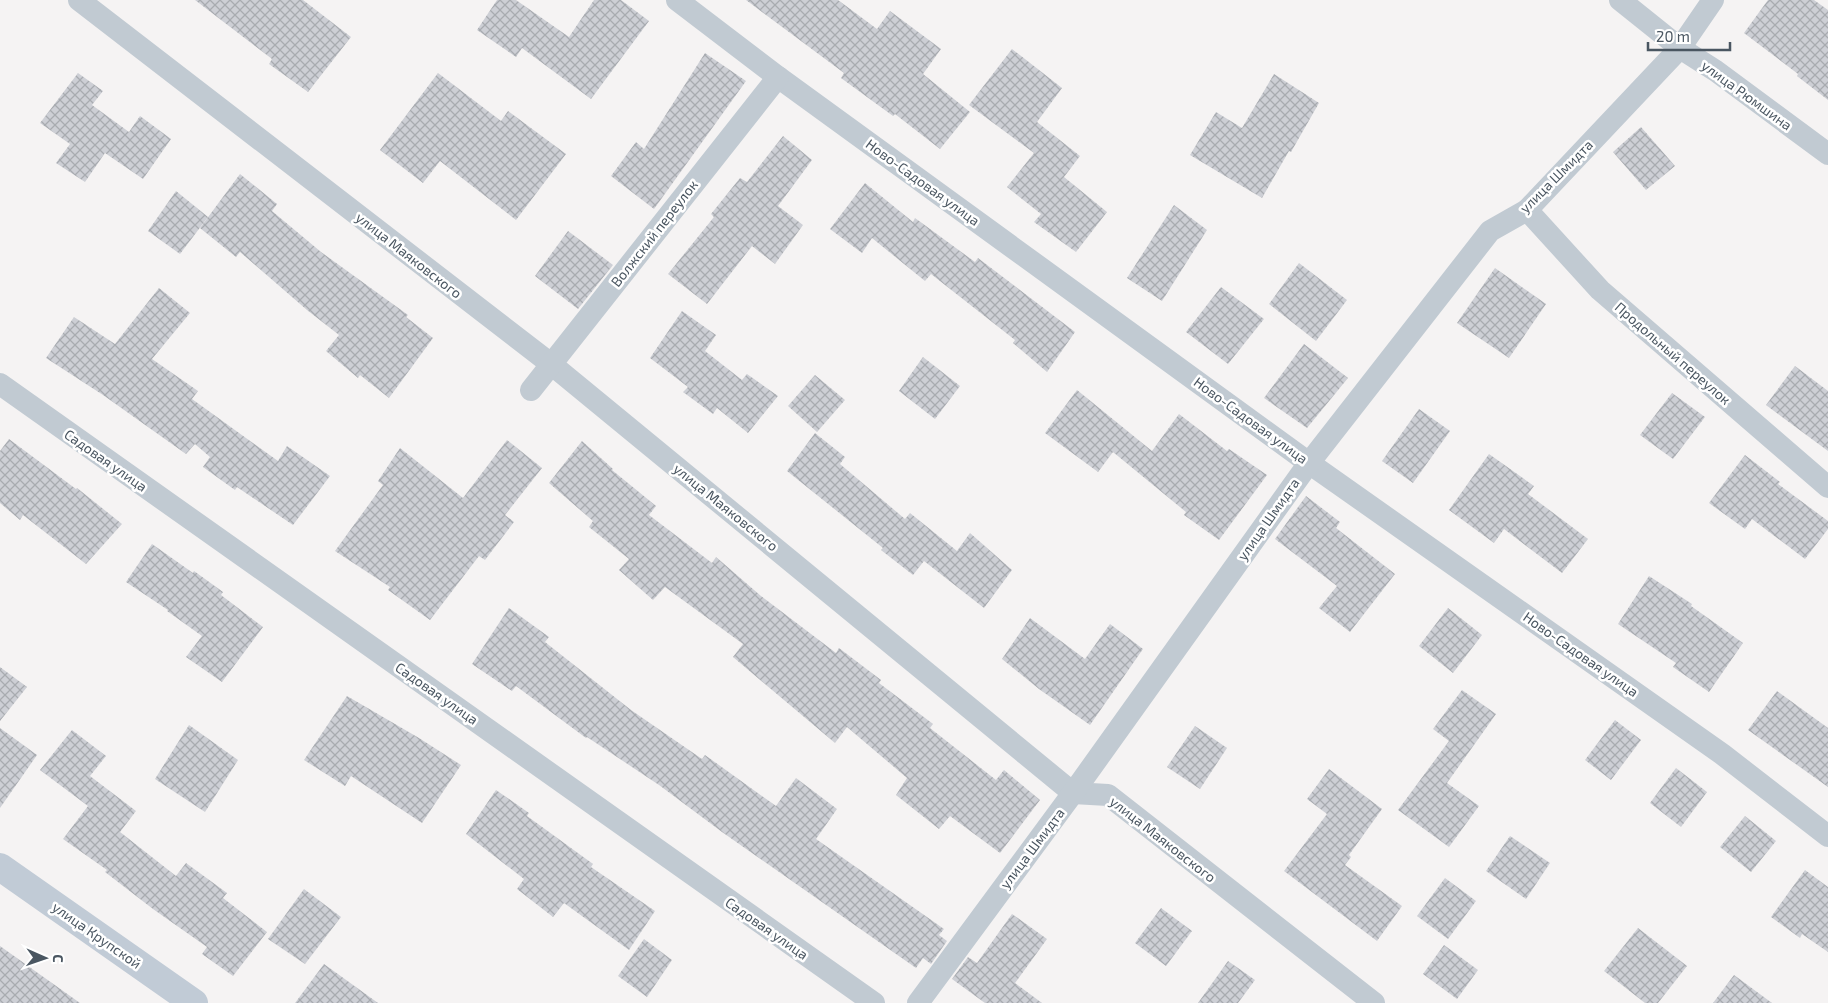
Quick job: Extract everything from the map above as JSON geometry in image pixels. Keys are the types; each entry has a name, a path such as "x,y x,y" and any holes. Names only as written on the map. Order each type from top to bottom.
{"main road":[{"name":"улица Крупской","path":"0,867 194,1003"}],"street":[{"name":"улица Маяковского","path":"79,0 551,364 1073,793 1108,795 1374,1003"},
{"name":"Ново-Садовая улица","path":"677,0 778,77 1309,463 1722,754 1828,836"},
{"name":"улица Рюмшина","path":"1620,0 1680,48 1716,71 1828,154"},
{"name":"улица Шмидта","path":"918,1003 1073,793 1309,463 1490,231 1527,210 1680,48 1714,0"},
{"name":"Волжский переулок","path":"531,390 778,77"},
{"name":"Продольный переулок","path":"1527,210 1600,290 1828,487"},
{"name":"Садовая улица","path":"0,384 874,1003"}],"building":[{"path":"195,0 303,0 351,37 308,92 269,64 272,59"},
{"path":"497,0 516,0 569,37 594,0 621,0 649,21 591,99 522,48 516,57 477,30"},
{"path":"746,0 838,0 877,29 890,11 941,49 923,74 970,112 940,149 895,114 893,116 841,78 844,73"},
{"path":"1768,0 1814,0 1828,10 1828,100 1797,76 1798,74 1744,33"},
{"path":"1012,49 1062,88 1037,122 1080,156 1064,177 1107,212 1076,252 1034,222 1041,214 1007,187 1034,153 969,105"},
{"path":"705,53 746,81 654,209 611,176 636,142 644,149"},
{"path":"78,73 103,91 92,105 129,132 140,116 171,139 143,179 105,153 85,182 56,163 70,144 40,123"},
{"path":"438,73 501,121 508,111 566,154 516,220 440,161 423,183 380,150"},
{"path":"1274,74 1319,103 1262,198 1190,155 1216,112 1242,128"},
{"path":"1641,127 1675,166 1646,190 1613,152"},
{"path":"783,136 812,160 778,206 803,225 775,264 752,246 707,304 668,274 714,217 711,214 740,178 747,182"},
{"path":"240,174 277,204 272,211 321,252 408,315 406,317 433,338 389,398 360,375 358,378 326,351 339,335 240,252 236,257 200,228"},
{"path":"865,183 913,222 915,218 975,262 978,258 1075,332 1047,372 1013,343 1015,340 931,274 925,281 872,238 862,253 830,229"},
{"path":"176,191 208,217 180,254 148,231"},
{"path":"1174,205 1207,230 1162,301 1127,278"},
{"path":"568,231 613,265 578,309 535,276"},
{"path":"1299,263 1347,300 1316,341 1269,304"},
{"path":"1495,268 1546,304 1509,358 1457,323"},
{"path":"1221,287 1264,319 1228,364 1186,332"},
{"path":"159,288 190,313 152,359 198,391 192,399 278,461 287,446 330,476 293,525 237,487 235,490 203,467 210,457 195,444 186,454 103,395 46,358 74,317 115,344"},
{"path":"682,311 716,335 705,351 742,380 747,374 778,396 748,433 717,408 713,414 683,392 688,387 650,358"},
{"path":"1304,344 1348,378 1307,428 1264,398"},
{"path":"923,357 960,386 935,419 899,391"},
{"path":"1795,366 1828,391 1828,451 1766,405"},
{"path":"815,375 845,400 817,432 788,406"},
{"path":"1077,390 1152,451 1179,414 1227,451 1229,449 1267,475 1219,540 1184,515 1186,512 1113,452 1098,472 1045,433"},
{"path":"1672,393 1705,417 1673,459 1640,435"},
{"path":"1419,409 1450,431 1413,483 1382,461"},
{"path":"815,433 845,457 840,464 905,519 910,513 957,551 970,533 1012,570 984,608 924,561 913,575 881,550 883,548 787,471"},
{"path":"9,439 77,488 122,524 86,564 23,515 20,520 0,503 0,451"},
{"path":"507,440 542,468 505,515 514,522 485,560 479,556 430,620 388,590 390,587 335,551 383,485 378,481 400,448 463,498"},
{"path":"582,441 612,470 656,506 649,515 712,563 716,557 761,596 836,653 839,648 881,680 879,683 933,724 930,728 996,780 1004,770 1040,800 1000,853 950,816 939,829 896,795 907,778 847,727 835,743 733,657 743,644 665,587 653,600 619,570 629,559 589,527 593,521 549,483"},
{"path":"1489,454 1534,486 1528,494 1588,539 1562,573 1504,529 1494,543 1449,510"},
{"path":"1745,455 1780,482 1778,484 1828,521 1828,529 1805,559 1752,519 1745,529 1709,503"},
{"path":"1306,496 1340,522 1336,528 1395,574 1350,632 1319,608 1337,586 1275,539"},
{"path":"152,544 223,592 221,595 263,627 222,682 186,657 202,636 168,610 126,582"},
{"path":"1649,576 1692,604 1691,606 1743,643 1709,692 1673,667 1676,663 1618,624"},
{"path":"509,608 549,637 545,642 631,710 702,759 705,755 776,806 796,778 837,809 816,839 944,929 939,935 947,941 931,964 923,958 916,968 722,832 659,785 586,738 516,686 512,691 472,664"},
{"path":"1448,608 1482,635 1453,673 1419,646"},
{"path":"1030,618 1085,659 1110,624 1143,649 1090,725 1039,689 1002,659"},
{"path":"0,667 27,687 0,721"},
{"path":"1462,690 1496,714 1447,783 1479,806 1449,847 1398,810 1449,741 1433,729"},
{"path":"1777,691 1828,728 1828,787 1748,730"},
{"path":"347,696 461,765 422,823 351,776 345,786 304,760"},
{"path":"1615,720 1641,740 1611,780 1585,760"},
{"path":"189,725 238,760 205,812 155,779"},
{"path":"1195,726 1227,748 1200,789 1167,767"},
{"path":"0,728 37,755 0,808"},
{"path":"72,730 106,756 90,776 136,811 120,832 176,876 186,863 227,893 223,898 267,932 233,976 202,954 207,947 153,909 105,872 107,870 63,839 88,806 40,770"},
{"path":"1676,768 1707,792 1681,827 1650,803"},
{"path":"1329,769 1382,809 1349,855 1351,857 1345,865 1402,906 1377,941 1284,871 1327,814 1307,799"},
{"path":"496,790 529,813 527,816 593,864 591,867 655,911 629,950 564,903 553,917 517,889 524,879 466,834"},
{"path":"1745,816 1776,841 1751,872 1720,847"},
{"path":"1510,836 1550,863 1526,899 1486,871"},
{"path":"1805,870 1828,887 1828,952 1802,934 1800,938 1771,917"},
{"path":"1445,878 1476,901 1448,939 1417,916"},
{"path":"304,889 341,917 305,964 268,939"},
{"path":"1161,908 1192,931 1166,966 1135,943"},
{"path":"1012,914 1047,939 1015,983 1042,1003 985,1003 952,979 968,957 977,963"},
{"path":"1638,928 1687,966 1658,1003 1645,1003 1604,971"},
{"path":"644,939 672,960 647,997 618,976"},
{"path":"1444,945 1478,970 1457,999 1423,974"},
{"path":"0,946 80,1003 0,1003"},
{"path":"1228,961 1255,980 1238,1003 1198,1003"},
{"path":"324,964 378,1003 295,1003"},
{"path":"1734,975 1772,1003 1713,1003"}]}
